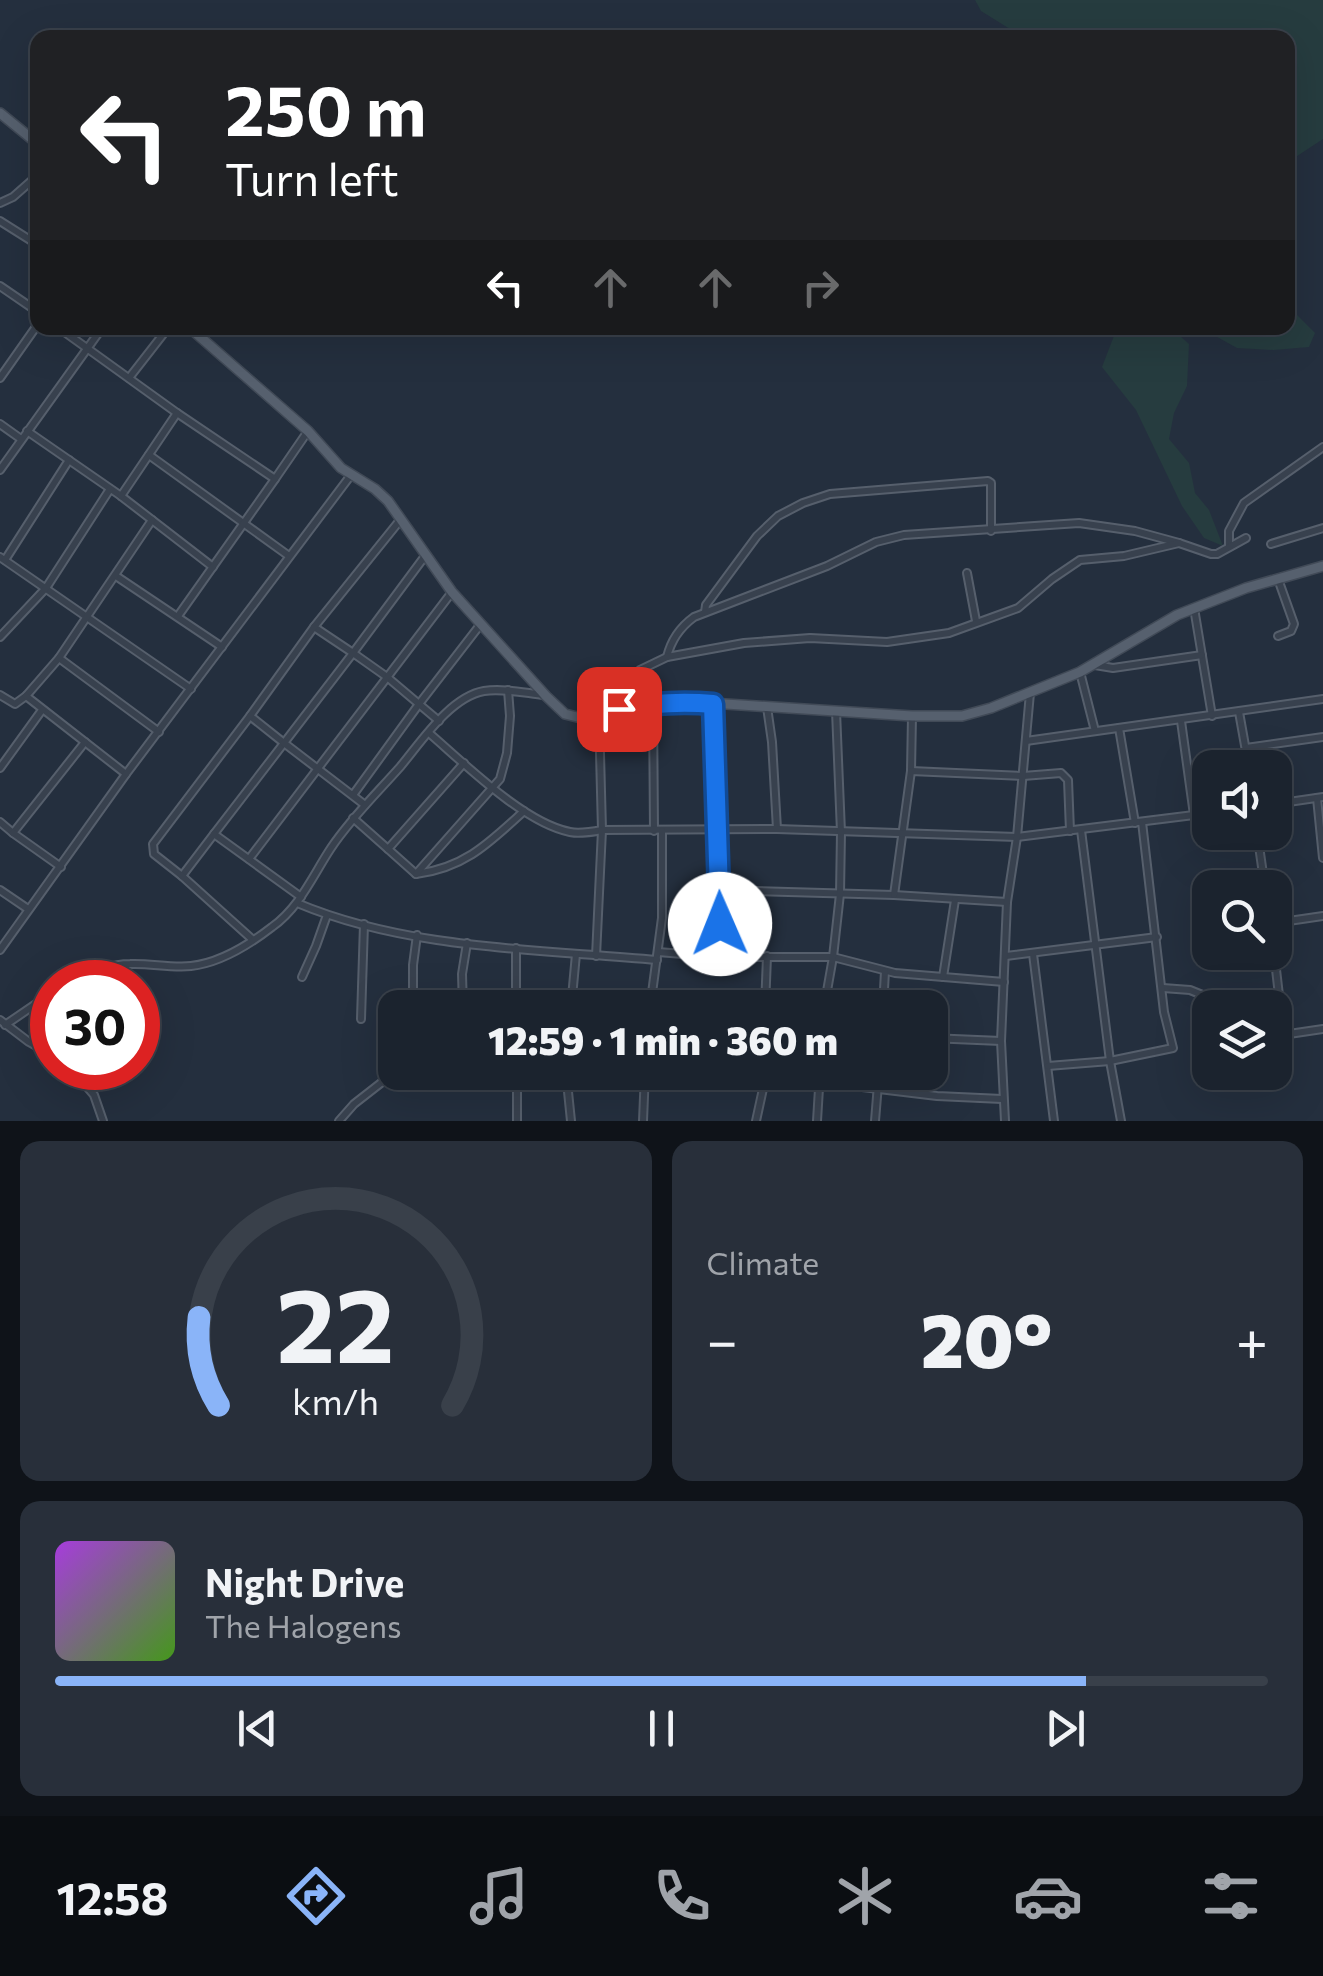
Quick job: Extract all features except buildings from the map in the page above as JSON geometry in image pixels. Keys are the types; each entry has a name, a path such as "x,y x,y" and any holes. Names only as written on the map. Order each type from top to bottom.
{"main road":[{"path":"0,113 30,137"},
{"path":"198,335 308,431 340,468 388,501 452,592 546,696 570,716 680,701 962,716 1096,665 1144,632 1194,608 1323,566"}],"street":[{"path":"0,203 14,198 30,183"},
{"path":"0,220 30,241"},
{"path":"0,287 30,307"},
{"path":"0,378 30,335"},
{"path":"69,335 275,479"},
{"path":"0,470 97,335"},
{"path":"128,378 162,335"},
{"path":"121,496 177,413"},
{"path":"0,424 21,439"},
{"path":"27,431 121,496 213,567"},
{"path":"178,616 308,431"},
{"path":"1229,547 1228,530 1244,504 1323,448"},
{"path":"148,455 290,556"},
{"path":"68,460 3,559 191,689"},
{"path":"0,950 126,774 351,475"},
{"path":"704,613 745,551 778,516 830,494 988,480 991,531"},
{"path":"0,637 46,588 110,489"},
{"path":"253,940 154,854 153,844 314,628 402,519"},
{"path":"0,695 15,704 26,696 58,658 152,520"},
{"path":"668,658 670,644 684,624 876,542 936,532 1079,523 1134,530 1211,554 1221,553 1246,538"},
{"path":"1271,544 1323,528"},
{"path":"638,706 636,675 668,658 744,643 810,638 887,642 949,633 1018,608 1080,560 1124,556 1178,544"},
{"path":"182,876 425,556"},
{"path":"966,573 976,621"},
{"path":"116,576 222,646"},
{"path":"1278,578 1294,624 1291,631 1278,636"},
{"path":"249,859 452,592"},
{"path":"1194,608 1212,716"},
{"path":"354,795 480,625"},
{"path":"314,628 387,678 439,721"},
{"path":"1096,665 1113,668 1202,655"},
{"path":"58,658 159,732"},
{"path":"1080,672 1095,731"},
{"path":"160,965 193,966 220,958 274,926 299,900 353,818 439,721 470,696 508,690 546,696"},
{"path":"416,874 502,774 510,716 508,690"},
{"path":"1005,1121 1001,1041 1007,902 1030,692"},
{"path":"26,696 126,774"},
{"path":"1026,741 1323,699"},
{"path":"652,990 662,918 653,702"},
{"path":"713,704 720,957"},
{"path":"767,707 776,830"},
{"path":"1,764 42,710"},
{"path":"827,990 840,894 836,711"},
{"path":"1239,712 1246,748 1323,737"},
{"path":"596,956 602,830 599,715"},
{"path":"250,716 366,805"},
{"path":"894,895 911,770 912,716"},
{"path":"1181,721 1192,801"},
{"path":"1048,1066 1110,1061 1174,1048 1164,1012 1139,823 1119,728"},
{"path":"429,733 524,812 566,832 716,829 1017,838 1192,815"},
{"path":"13,833 84,742"},
{"path":"388,849 464,763"},
{"path":"911,770 1023,776 1062,774 1068,780 1070,831"},
{"path":"368,775 385,783"},
{"path":"1292,802 1320,798 1323,858"},
{"path":"416,874 476,854 524,812"},
{"path":"353,818 416,874"},
{"path":"0,822 61,867"},
{"path":"1080,830 1121,1121"},
{"path":"214,834 299,900 326,915 417,935 596,956 833,957 885,971 1004,982"},
{"path":"0,890 28,909"},
{"path":"721,890 1007,902"},
{"path":"943,976 955,900"},
{"path":"302,977 326,915"},
{"path":"1292,921 1323,916"},
{"path":"361,1020 364,924"},
{"path":"412,990 417,935"},
{"path":"1006,956 1156,937"},
{"path":"462,990 467,943"},
{"path":"516,948 516,990"},
{"path":"573,990 576,954"},
{"path":"1033,954 1054,1121"},
{"path":"766,990 768,956"},
{"path":"884,990 885,971"},
{"path":"1163,988 1192,992"},
{"path":"30,1005 3,1022 30,1040"},
{"path":"1292,1032 1323,1029"},
{"path":"948,1039 1001,1041"},
{"path":"339,1121 378,1085"},
{"path":"90,1090 103,1121"},
{"path":"517,1090 517,1121"},
{"path":"568,1090 571,1121"},
{"path":"643,1121 645,1090"},
{"path":"756,1121 760,1090"},
{"path":"817,1121 819,1090"},
{"path":"875,1121 878,1090"},
{"path":"886,1090 1002,1099"}],"green space":[{"path":"975,0 1323,0 1323,139 1295,157 1295,30 1012,30 981,11"},
{"path":"1295,313 1315,333 1309,347 1237,348 1214,335 1295,335"},
{"path":"1114,335 1179,335 1189,344 1187,386 1174,413 1169,439 1189,463 1195,493 1209,510 1223,546 1204,538 1182,506 1136,410 1102,367"}],"route":[{"path":"619,709 653,702 713,704 720,924"}]}
